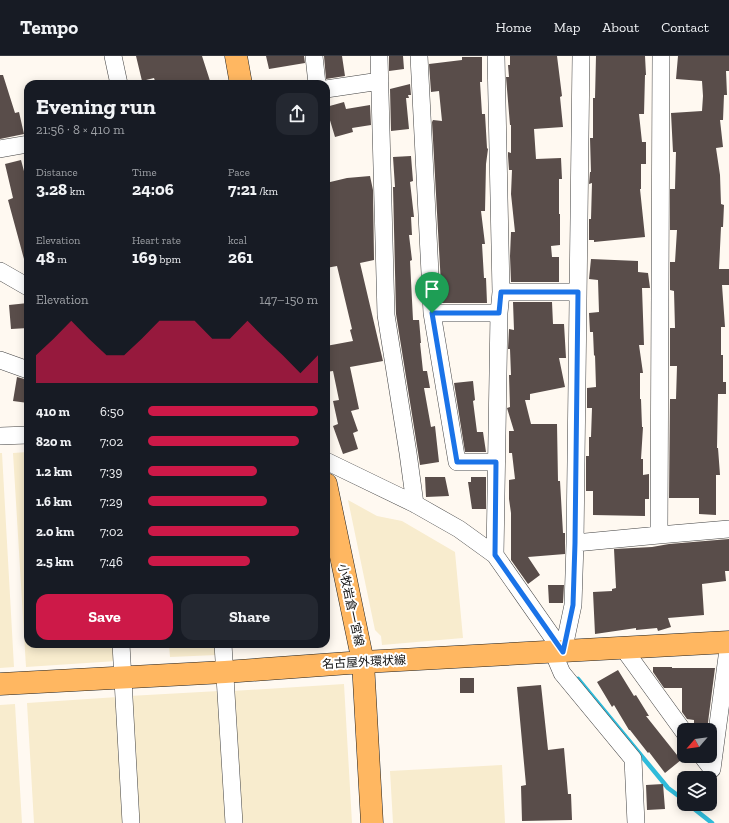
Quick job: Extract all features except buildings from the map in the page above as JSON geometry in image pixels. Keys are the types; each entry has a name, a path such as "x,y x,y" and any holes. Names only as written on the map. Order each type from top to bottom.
{"main road":[{"path":"236,56 240,80"},
{"name":"小牧岩倉一宮線","path":"330,503 363,662 372,823"},
{"name":"名古屋外環状線","path":"0,684 729,642"}],"street":[{"path":"113,56 118,80"},
{"path":"314,56 317,80"},
{"path":"379,56 386,315 408,453 414,504"},
{"path":"419,56 432,313 457,462 496,462"},
{"path":"495,555 499,313 501,292 496,56"},
{"path":"558,652 573,605 581,56"},
{"path":"659,535 661,56"},
{"path":"330,88 380,81"},
{"path":"0,148 24,145"},
{"path":"0,271 24,285"},
{"path":"501,292 578,292"},
{"path":"432,313 499,313"},
{"path":"0,360 24,369"},
{"path":"0,436 24,435"},
{"path":"330,463 414,504 459,529 495,555 558,652 562,673 633,759 636,823"},
{"path":"575,543 729,529"},
{"path":"717,732 729,642"},
{"path":"121,648 131,823"},
{"path":"224,648 234,823"},
{"path":"622,648 677,723"},
{"path":"707,763 712,769 713,763"}],"shaded area":[{"path":"24,452 24,634 13,453"},
{"path":"0,453 2,453 14,667 0,668"},
{"path":"348,500 377,516 402,521 455,552 463,638 382,645 381,636 375,630"},
{"path":"25,648 116,648 117,661 26,667"},
{"path":"169,648 217,648 217,655 170,657"},
{"path":"344,684 352,823 240,823 232,691"},
{"path":"219,691 228,823 137,823 129,696"},
{"path":"118,697 125,823 34,823 27,703"},
{"path":"15,704 22,823 0,823 0,705"},
{"path":"502,765 505,823 393,823 390,771"}],"waterway":[{"path":"578,679 668,788 677,795"},
{"path":"697,811 712,823"}],"route":[{"path":"501,292 578,292 573,605 563,652 495,555 496,462 457,462 432,313 499,313 501,292"}]}
